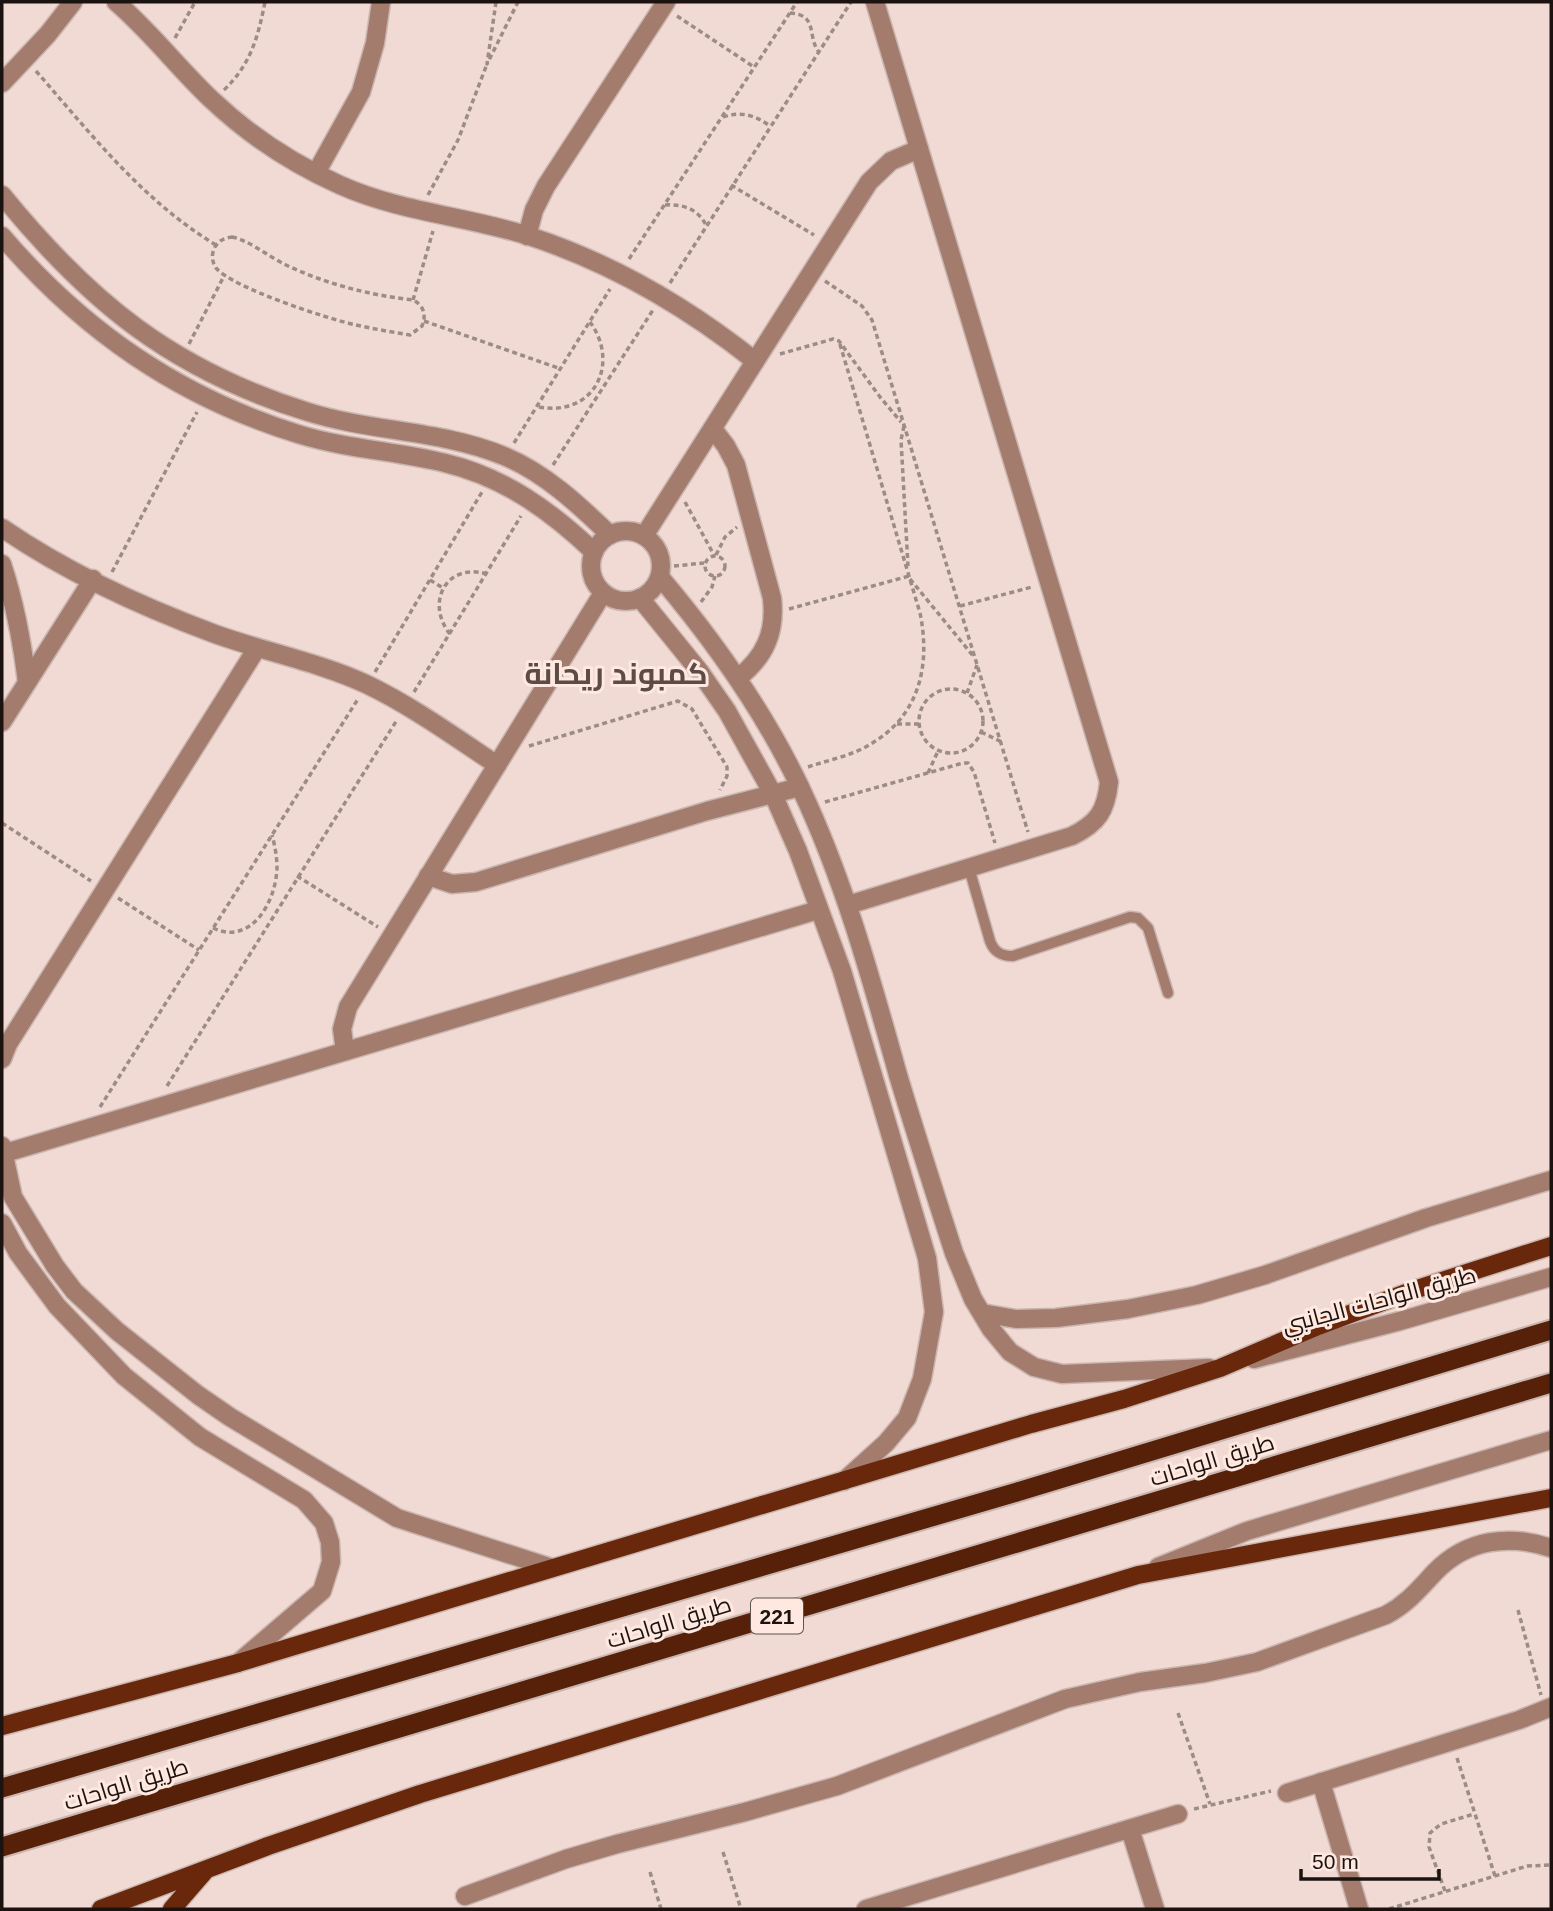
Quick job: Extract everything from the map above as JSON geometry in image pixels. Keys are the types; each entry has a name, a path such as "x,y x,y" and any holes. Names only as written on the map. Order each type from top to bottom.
{"highway":[{"name":"طريق الواحات","path":"2,1788 1017,1492 1551,1330"},
{"name":"طريق الواحات","path":"2,1847 1551,1383"}],"main road":[{"path":"2,1726 238,1662 1124,1399 1220,1368 1318,1326 1417,1289 1551,1246"},
{"path":"101,1909 420,1794 1138,1574 1551,1498"},
{"path":"172,1909 207,1869"}],"street":[{"path":"2,83 26,59 73,2"},
{"path":"116,2 167,51 212,100 262,140 316,173 366,195 417,211 527,236 620,274 694,316 755,361"},
{"path":"316,173 361,92 375,43 381,2"},
{"path":"848,905 1072,836 1088,828 1100,815 1108,799 1109,782 875,2"},
{"path":"527,236 534,210 546,186 664,4"},
{"path":"644,536 869,182 879,170 904,154 919,149"},
{"path":"2,195 57,260 93,294 132,326 182,358 263,397 310,413 359,425 457,441 505,456 544,479 576,503 610,535"},
{"path":"24,222 2,237 37,276 75,312 159,373 204,398 300,435 351,447 446,463 490,478 531,499 562,521 594,552"},
{"path":"713,429 732,455 774,613 768,643 750,669 737,678"},
{"path":"2,528 53,559 173,617 257,648 297,658 368,685 501,760"},
{"path":"627,531 644,536 657,549 660,572 649,593 640,598 621,601 603,593 597,587 591,569 594,552 600,542 610,535 627,531"},
{"path":"2,564 22,638 27,682"},
{"name":"طريق الواحات الجانبي","path":"660,572 737,678 796,779 809,807 848,905 954,1253 973,1299 1010,1352 1034,1367 1062,1374 1220,1368 1400,1321 1551,1277"},
{"path":"2,722 27,682 99,582"},
{"path":"345,1051 342,1040 344,1017 603,593"},
{"path":"640,598 700,672 745,742 773,794 798,851 842,971 927,1258 934,1312 922,1379 907,1418 886,1443 844,1480"},
{"path":"2,1059 257,648"},
{"path":"428,876 440,882 464,885 707,811 773,794 796,779"},
{"path":"552,1568 414,1525 378,1509 215,1407 117,1331 74,1291 55,1266 13,1197 2,1151 86,1129 818,911"},
{"path":"842,971 866,963"},
{"path":"883,1103 905,1097"},
{"path":"982,1313 1016,1319 1046,1319 1128,1309 1197,1295 1265,1275 1426,1218 1551,1180"},
{"path":"2,1223 18,1253 57,1306 101,1354 148,1398 200,1437 304,1500 324,1523 330,1542 331,1562 322,1591 238,1662"},
{"path":"57,1306 74,1291"},
{"path":"1138,1574 1247,1531 1551,1440"},
{"path":"465,1896 540,1868 617,1844 758,1809 837,1786 1065,1699 1140,1682 1231,1669 1282,1654 1400,1608 1448,1560 1476,1544 1513,1540 1551,1548"},
{"path":"1287,1793 1548,1709"},
{"path":"1321,1782 1359,1909"},
{"path":"866,1909 1178,1814"},
{"path":"1130,1829 1155,1909"}],"lane":[{"path":"969,868 990,942 993,949 999,953 1013,956 1130,918 1138,918 1148,928 1168,993"}],"path":[{"path":"167,51 195,2"},
{"path":"212,100 239,75 247,61 265,2"},
{"path":"487,64 496,2"},
{"path":"417,211 458,141 487,64 517,2"},
{"path":"505,456 797,2"},
{"path":"544,479 607,385 706,225 851,2"},
{"path":"664,4 754,67"},
{"path":"790,13 805,17 810,22 818,51"},
{"path":"26,59 135,183 188,228 216,245"},
{"path":"722,117 742,114 762,120 770,126"},
{"path":"732,185 829,244"},
{"path":"665,205 675,204 694,211 702,217 706,225"},
{"path":"412,300 438,216"},
{"path":"226,237 239,238 266,255 313,276 362,292 412,300 422,308 424,321 419,330 410,335 355,325 301,309 225,274 217,269 212,253 216,245 226,237"},
{"path":"811,272 862,306 869,314 1033,848"},
{"path":"182,358 225,274"},
{"path":"424,321 561,369"},
{"path":"539,407 569,406 587,396 599,380 604,365 604,350 599,335 590,322"},
{"path":"755,361 833,339 839,341 885,404 904,425"},
{"path":"796,779 878,740 896,724 916,693 925,657 924,635 909,576 839,341"},
{"path":"599,380 607,385"},
{"path":"99,582 204,398"},
{"path":"904,425 901,440 909,576 976,661"},
{"path":"86,1129 368,685 490,478"},
{"path":"676,487 715,555 725,561 726,568 722,574 715,576 708,573 705,562"},
{"path":"153,1109 297,876 406,707 531,499"},
{"path":"660,572 705,562 715,555 719,545 733,530 751,520"},
{"path":"450,634 442,624 438,612 443,588 462,573 486,573"},
{"path":"688,610 706,597 715,576"},
{"path":"774,613 909,576"},
{"path":"429,580 443,588"},
{"path":"960,606 1050,582"},
{"path":"967,693 976,661"},
{"path":"950,689 967,693 980,706 983,715 981,732 976,742 959,752 938,751 922,735 919,724 922,707 933,694 950,689"},
{"path":"501,760 673,702 684,702 692,709 727,767 725,782 707,811"},
{"path":"896,724 919,724"},
{"path":"981,732 1002,742"},
{"path":"928,773 938,751"},
{"path":"809,807 963,762 972,767 999,859"},
{"path":"2,824 199,950"},
{"path":"212,929 235,933 251,926 263,914 276,883 277,867 272,835"},
{"path":"297,876 392,935"},
{"path":"263,914 270,919"},
{"path":"1518,1610 1548,1709"},
{"path":"1178,1713 1211,1804"},
{"path":"1452,1741 1495,1876"},
{"path":"1178,1814 1261,1791 1287,1793"},
{"path":"1445,1892 1429,1847 1430,1833 1441,1824 1474,1814"},
{"path":"723,1852 741,1909"},
{"path":"1389,1909 1527,1866 1551,1865"},
{"path":"650,1872 661,1909"}],"district":[{"name":"كمبوند ريحانة","path":"616,673"}]}
